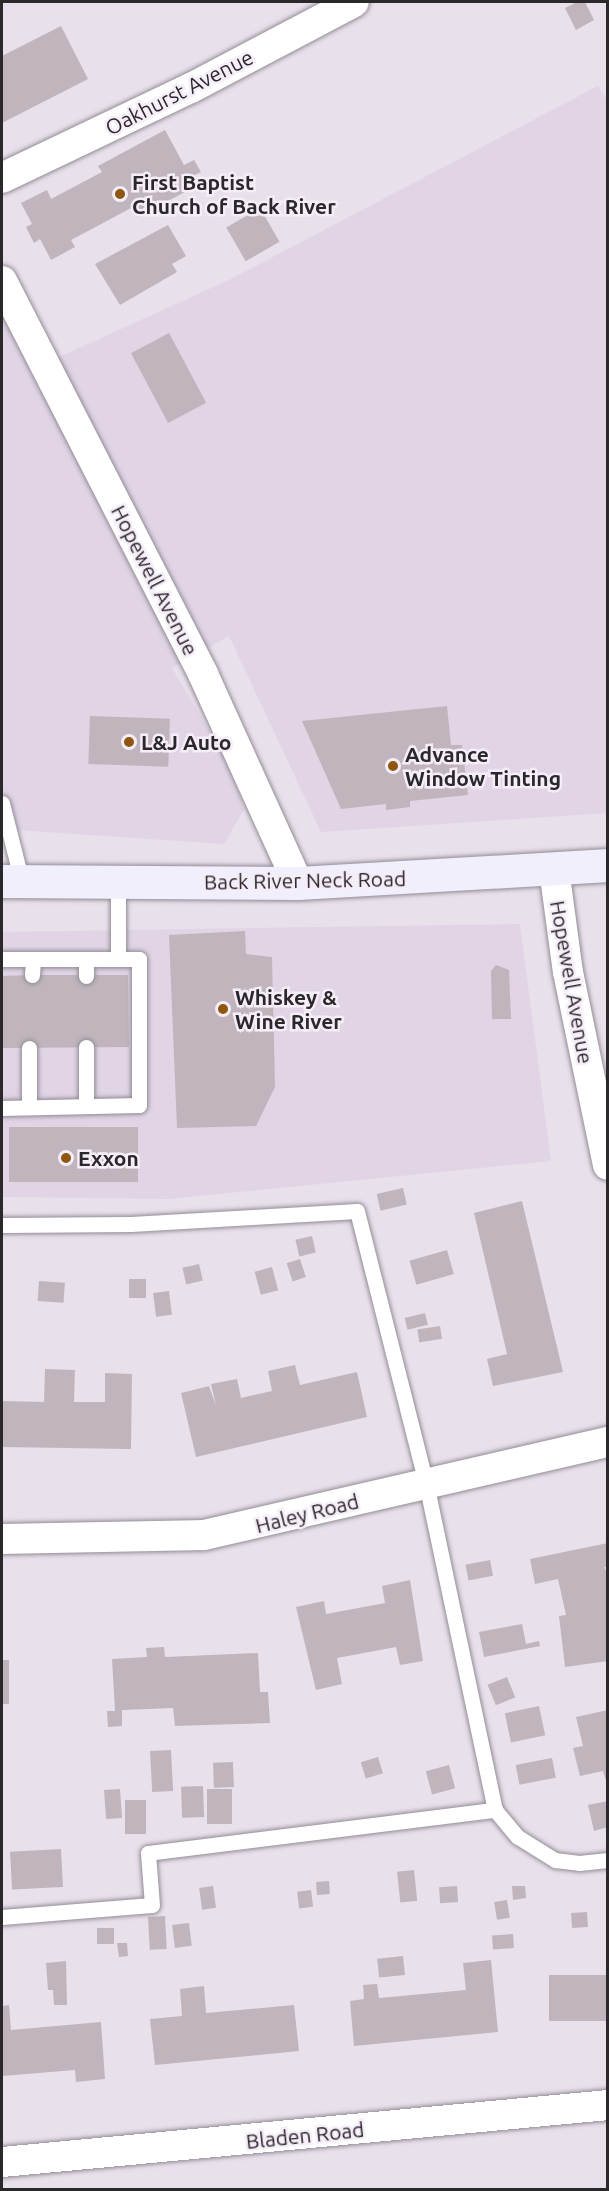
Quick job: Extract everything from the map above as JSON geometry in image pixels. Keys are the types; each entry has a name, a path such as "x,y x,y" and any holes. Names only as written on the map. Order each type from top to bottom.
{"street":[{"name":"Oakhurst Avenue","path":"2,178 191,88 354,2"},
{"name":"Hopewell Avenue","path":"2,281 203,674 298,883"},
{"name":"Back River Neck Road","path":"12,882 298,883 608,865"},
{"name":"Hopewell Avenue","path":"554,869 568,972 608,1165"},
{"name":"Haley Road","path":"2,1539 204,1535 608,1442"},
{"name":"Bladen Road","path":"2,2162 608,2105"}],"lane":[{"path":"2,803 12,882"},
{"path":"118,882 118,959"},
{"path":"86,959 86,976"},
{"path":"2,960 32,967 86,959 139,959 139,1105 2,1108"},
{"path":"86,1047 86,1106"},
{"path":"29,1048 29,1107"},
{"path":"2,1225 131,1224 357,1211 426,1483 495,1810 518,1838 555,1860 579,1863 608,1860"},
{"path":"2,1917 152,1905 148,1853 495,1810"}],"shaded area":[{"path":"598,86 608,102 607,813 321,832 229,636 172,668 229,764 244,809 224,844 2,829 2,275 44,364 231,279"},
{"path":"520,924 551,1161 169,1199 2,1197 2,932"}],"building":[{"path":"577,2 585,2 594,20 576,30 565,8"},
{"path":"61,26 88,79 2,123 2,56"},
{"name":"First Baptist Church of Back River","path":"165,130 184,165 194,160 201,172 191,177 196,186 138,217 133,207 71,240 75,247 51,260 40,239 34,243 26,227 32,224 21,203 47,190 51,199 102,172 98,166"},
{"path":"260,208 280,242 246,261 226,228"},
{"path":"168,225 186,256 172,264 177,272 120,305 95,264"},
{"path":"169,333 206,403 168,423 131,353"},
{"name":"Advance Window Tinting","path":"447,706 451,745 462,745 468,795 410,801 410,807 386,810 386,804 341,809 302,721"},
{"name":"L&J Auto","path":"90,716 170,719 168,767 88,764"},
{"name":"Whiskey & Wine River","path":"245,931 246,954 272,957 275,1087 256,1126 177,1128 169,935"},
{"path":"496,965 509,970 511,1019 492,1019 491,971"},
{"path":"128,975 129,1047 2,1048 2,976"},
{"path":"9,1127 138,1127 138,1182 9,1182"},
{"path":"403,1188 407,1205 381,1211 377,1194"},
{"path":"522,1201 563,1372 493,1386 487,1359 507,1354 474,1213"},
{"path":"312,1236 316,1253 299,1256 295,1240"},
{"path":"447,1250 454,1274 416,1285 410,1261"},
{"path":"300,1259 306,1277 293,1281 287,1263"},
{"path":"199,1264 203,1281 186,1284 182,1268"},
{"path":"272,1267 278,1290 261,1295 255,1272"},
{"path":"129,1279 146,1279 146,1298 129,1298"},
{"path":"39,1281 65,1283 64,1303 38,1301"},
{"path":"169,1291 172,1315 156,1317 153,1293"},
{"path":"425,1313 428,1325 408,1330 405,1318"},
{"path":"440,1326 442,1339 419,1342 417,1330"},
{"path":"295,1365 300,1385 357,1372 367,1417 196,1457 181,1393 209,1386 216,1406 211,1384 237,1379 241,1398 272,1391 268,1371"},
{"path":"45,1369 75,1370 74,1402 105,1402 105,1373 132,1374 131,1449 2,1447 2,1401 44,1402"},
{"path":"608,1543 608,1567 604,1567 608,1574 608,1661 565,1667 559,1616 566,1615 558,1579 535,1584 530,1559"},
{"path":"490,1560 493,1576 469,1580 465,1565"},
{"path":"410,1580 423,1661 400,1665 396,1647 337,1658 342,1684 316,1690 296,1607 324,1601 326,1614 385,1603 382,1586"},
{"path":"522,1624 526,1644 539,1641 540,1646 484,1657 479,1632"},
{"path":"164,1647 165,1657 258,1653 260,1692 268,1692 270,1723 175,1726 173,1708 122,1710 122,1726 108,1727 107,1711 115,1711 112,1659 147,1657 146,1648"},
{"path":"2,1660 9,1660 9,1704 2,1704"},
{"path":"507,1677 515,1697 496,1705 488,1685"},
{"path":"539,1706 545,1735 511,1743 505,1713"},
{"path":"608,1710 607,1784 603,1771 580,1776 573,1748 583,1746 576,1717"},
{"path":"171,1750 173,1791 152,1792 150,1751"},
{"path":"378,1757 383,1773 366,1779 361,1762"},
{"path":"552,1758 556,1778 519,1785 516,1765"},
{"path":"233,1762 234,1787 214,1788 213,1763"},
{"path":"449,1765 455,1788 432,1794 426,1771"},
{"path":"203,1786 204,1817 182,1818 181,1787"},
{"path":"120,1789 122,1818 106,1819 104,1790"},
{"path":"207,1789 232,1789 232,1824 207,1824"},
{"path":"125,1800 146,1800 146,1834 125,1834"},
{"path":"608,1801 608,1827 594,1831 588,1805"},
{"path":"61,1849 63,1887 12,1890 10,1852"},
{"path":"414,1870 417,1901 400,1903 397,1872"},
{"path":"329,1881 330,1894 317,1895 316,1882"},
{"path":"213,1886 216,1908 202,1910 199,1888"},
{"path":"457,1886 458,1902 440,1903 439,1887"},
{"path":"512,1886 525,1886 526,1898 513,1900"},
{"path":"311,1890 313,1907 299,1909 297,1892"},
{"path":"507,1900 510,1918 497,1920 494,1902"},
{"path":"587,1912 588,1927 572,1928 571,1913"},
{"path":"165,1916 167,1949 150,1950 148,1917"},
{"path":"189,1923 192,1946 175,1948 172,1925"},
{"path":"97,1928 114,1928 114,1944 97,1944"},
{"path":"513,1934 514,1948 493,1949 492,1935"},
{"path":"117,1943 127,1943 128,1956 119,1957"},
{"path":"403,1956 405,1975 379,1978 377,1959"},
{"path":"491,1960 498,2032 354,2046 350,2001 364,1999 363,1985 377,1984 379,1998 466,1990 463,1963"},
{"path":"66,1961 67,2005 54,2005 53,1990 48,1990 46,1963"},
{"path":"549,1975 608,1975 608,2021 549,2021"},
{"path":"204,1986 206,2013 294,2005 299,2051 155,2065 150,2019 182,2016 180,1989"},
{"path":"9,2005 11,2030 101,2022 105,2079 76,2082 75,2070 2,2076 2,2006"}],"place":[{"name":"First Baptist Church of Back River","path":"120,194"},
{"name":"L&J Auto","path":"129,742"},
{"name":"Advance Window Tinting","path":"393,766"},
{"name":"Whiskey & Wine River","path":"223,1009"},
{"name":"Exxon","path":"66,1158"}]}
